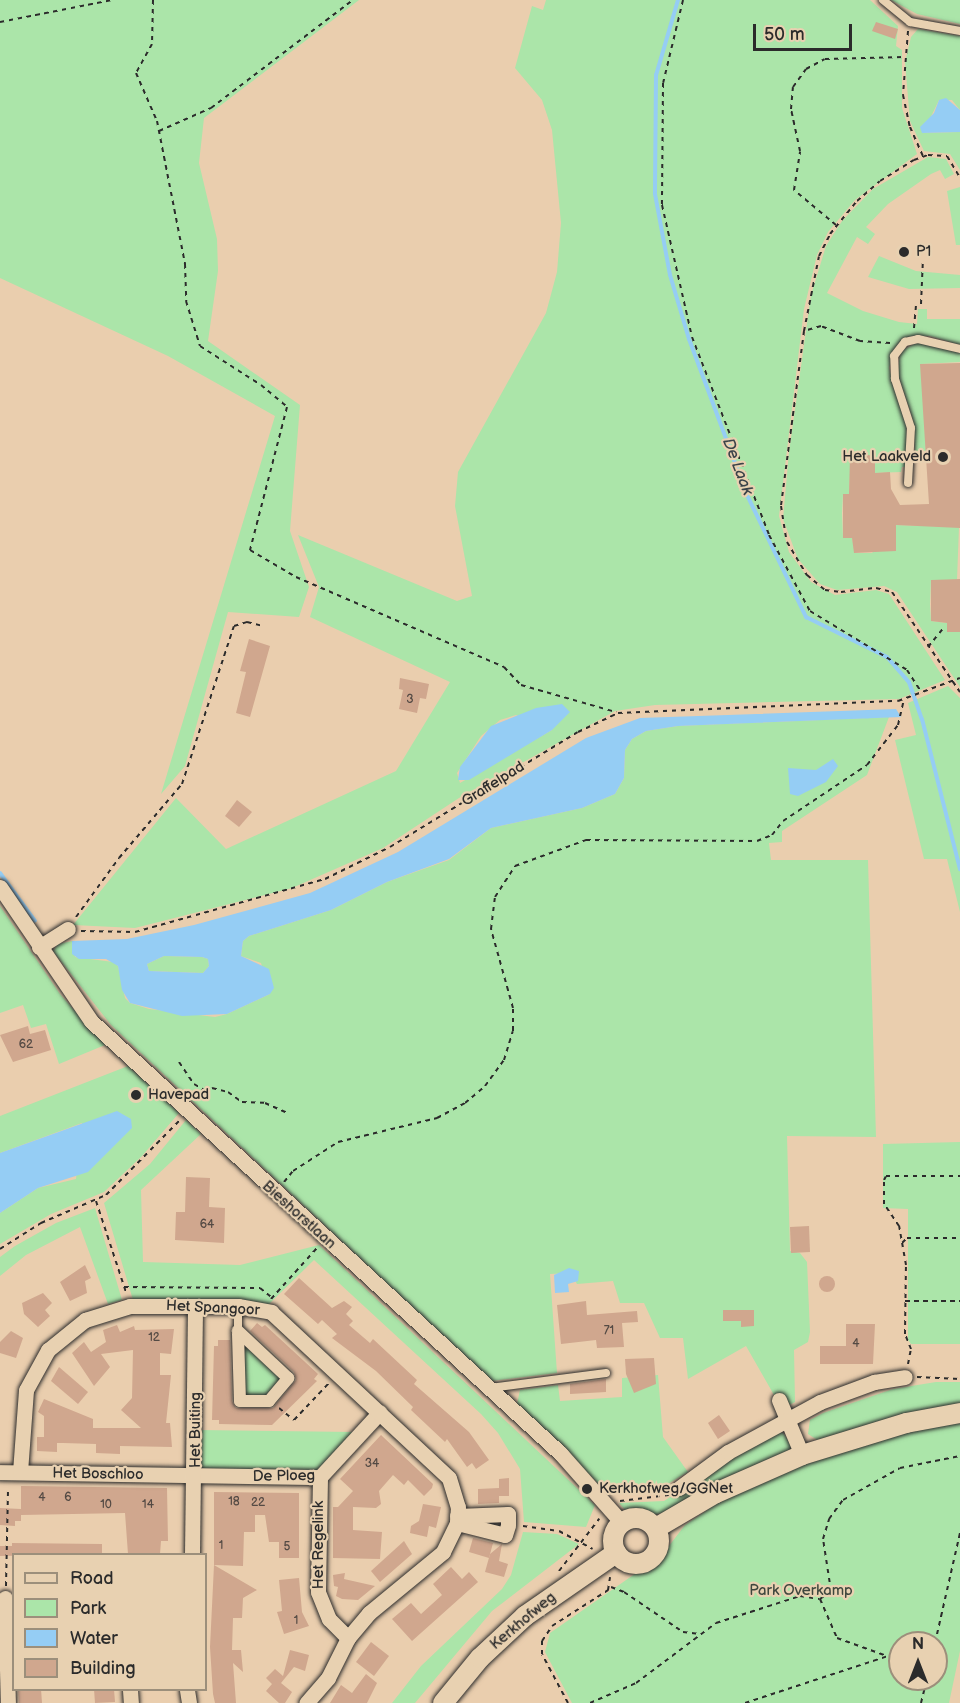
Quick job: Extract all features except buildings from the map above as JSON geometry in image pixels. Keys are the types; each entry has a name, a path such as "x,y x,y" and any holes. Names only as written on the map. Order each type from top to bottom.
{"street":[{"name":"Bieshorstlaan","path":"0,887 91,1021 185,1111 574,1467 616,1516"},
{"path":"39,947 68,929"},
{"name":"Het Spangoor","path":"10,1472 22,1413 37,1367 66,1333 85,1320 130,1306 238,1306 267,1303 271,1312 448,1478 457,1519"},
{"name":"Het Buiting","path":"192,1553 196,1476 195,1306"},
{"path":"238,1333 288,1378 270,1400 240,1401 238,1333"},
{"path":"679,1488 728,1452 787,1419 855,1388 904,1378"},
{"path":"780,1400 802,1455"},
{"name":"De Ploeg","path":"196,1476 320,1478 380,1412"},
{"path":"656,1528 716,1493 802,1455 894,1426 960,1413"},
{"name":"Het Boschloo","path":"10,1472 196,1476"},
{"name":"Het Regelink","path":"320,1478 318,1592 329,1619 348,1638"},
{"path":"306,1703 327,1678 348,1638 369,1613 443,1552 457,1519 508,1514 508,1524"},
{"path":"616,1516 640,1518 656,1528 659,1538 652,1558 633,1564 609,1557 616,1516"},
{"name":"Kerkhofweg","path":"443,1703 517,1623 609,1557"},
{"path":"6,1598 8,1703"}],"lane":[{"path":"883,0 910,22 960,31"},
{"path":"908,483 911,428 893,371 894,356 905,342 914,339 928,339 960,349"},
{"path":"238,1306 238,1333"},
{"path":"488,1388 606,1373"},
{"path":"509,1407 518,1384"}],"path":[{"path":"0,22 112,0"},
{"path":"153,0 152,44 136,73 159,131 185,264 186,301 200,346 261,385 287,407 250,550 296,577 504,667 521,685 618,713"},
{"path":"159,131 211,108 353,0"},
{"path":"683,0 663,83 662,205 692,338 769,536 810,611 907,670 922,693"},
{"path":"910,22 904,57 904,109 923,156"},
{"path":"836,225 794,190 800,151 791,109 793,87 806,69 825,59 904,57"},
{"path":"960,178 950,157 923,156 880,180 836,225 815,269 783,483 781,516 787,542 807,575 825,590 841,592 876,588 892,592 960,692"},
{"path":"921,304 923,259"},
{"path":"914,339 916,304"},
{"path":"804,331 821,326 867,343 905,342"},
{"path":"68,929 119,858 182,784 234,626 247,622 263,626"},
{"path":"928,647 944,627"},
{"name":"Graffelpad","path":"68,929 135,932 324,879 390,847 578,732 618,713 904,700 960,678"},
{"path":"275,1193 293,1171 338,1142 436,1118 465,1103 485,1086 504,1060 513,1031 513,1008 491,929 495,897 515,866 586,840 757,841 772,835 783,821 867,765 898,725 904,700"},
{"path":"179,1062 194,1084 204,1090 228,1092 242,1102 265,1103 287,1113"},
{"path":"0,1249 52,1217 96,1201 134,1170 204,1090"},
{"path":"960,1176 885,1178 884,1204 899,1226 902,1243 905,1334 911,1355 904,1378 960,1379"},
{"path":"96,1201 130,1306"},
{"path":"902,1243 907,1238 960,1238"},
{"path":"124,1287 260,1288 267,1303 326,1239"},
{"path":"905,1301 960,1301"},
{"path":"270,1400 294,1420 338,1373"},
{"path":"590,1703 636,1683 726,1619 800,1596 819,1599 831,1591 824,1539 829,1518 843,1500 900,1468 960,1456"},
{"path":"6,1598 10,1472"},
{"path":"616,1516 623,1499 658,1499 679,1488"},
{"path":"508,1524 574,1536 609,1557 611,1587"},
{"path":"938,1631 960,1533"},
{"path":"611,1587 624,1592 683,1632 703,1634"},
{"path":"568,1703 542,1654 544,1637 552,1626 611,1587"},
{"path":"819,1599 837,1638 887,1656"},
{"path":"745,1703 887,1656"}],"green space":[{"path":"0,0 359,0 204,118 199,163 217,239 218,271 208,341 300,405 290,531 309,587 299,617 228,612 185,766 161,794 275,416 168,356 0,278"},
{"path":"546,0 870,0 898,26 896,46 902,50 902,108 917,154 855,200 828,232 817,255 804,309 779,516 789,552 811,582 835,595 876,590 889,594 945,680 899,699 655,705 615,711 459,798 383,848 292,888 135,928 73,925 176,798 226,849 396,771 450,682 310,617 319,587 298,535 457,601 472,596 455,506 458,472 546,313 557,272 561,223 552,130 542,100 515,68 532,6 543,10","holes":["516,715 552,730 460,783 457,773 481,736 500,720"]},
{"path":"891,0 960,0 960,24 917,14"},
{"path":"918,29 960,36 960,110 952,100 939,100 923,133 960,132 960,170 950,154 924,151 910,121 905,62 911,37"},
{"path":"928,157 946,159 954,174 945,179 940,170 931,174 888,204 866,227 875,234 868,244 857,237 827,293 863,311 899,322 917,324 918,309 927,309 927,319 960,319 960,345 930,336 912,336 894,350 889,368 906,420 908,467 902,467 901,472 875,473 875,458 851,456 849,494 843,494 842,513 843,538 852,538 855,553 872,553 895,525 959,527 957,580 931,580 930,604 931,621 947,623 947,632 960,632 960,687 897,592 884,586 837,590 820,584 798,559 783,519 789,452 811,295 826,246 842,221 873,189"},
{"path":"960,187 960,245 956,245 947,191"},
{"path":"879,256 916,271 960,275 960,288 909,289 868,277"},
{"path":"918,342 960,353 960,362 921,364 926,451 915,451 913,420 897,372 901,351"},
{"path":"948,686 960,698 960,912 947,859 924,859 895,740 916,735 908,703"},
{"path":"889,717 867,775 782,831 782,842 769,843 771,860 868,860 876,1137 787,1136 790,1251 800,1253 807,1262 810,1332 808,1342 794,1350 795,1402 782,1409 746,1346 688,1379 683,1338 660,1338 644,1303 620,1303 613,1281 577,1284 571,1273 550,1274 557,1373 491,1381 111,1025 53,951 58,944 72,941 75,957 113,962 118,966 125,998 130,1003 149,1009 215,1017 227,1014 270,994 261,963 241,956 243,941 249,936 331,910 387,882 449,860 491,828 582,808 615,794 624,778 625,750 632,739 646,731 678,726"},
{"path":"0,906 60,994 105,1045 59,1064 46,1024 31,1028 23,1005 0,1013"},
{"path":"164,956 202,957 208,959 209,966 203,973 149,971 147,964"},
{"path":"128,1066 179,1113 142,1156 104,1192 51,1214 0,1244 0,1213 38,1188 76,1179 82,1123 0,1153 0,1116"},
{"path":"186,1120 201,1134 141,1190 143,1262 240,1265 319,1245 595,1505 586,1527 524,1522 520,1469 498,1433 481,1414 314,1260 268,1305 133,1300 104,1203 150,1164"},
{"path":"960,1142 960,1344 911,1344 908,1340 908,1209 883,1208 883,1144"},
{"path":"95,1208 122,1300 108,1304 80,1227 26,1255 0,1276 0,1257 15,1246 56,1223"},
{"path":"241,1338 285,1379 268,1399 242,1398"},
{"path":"658,1375 663,1437 688,1472 656,1491 609,1494 517,1404 520,1390 558,1385 560,1401 622,1397 622,1378"},
{"path":"936,1382 960,1382 960,1406 819,1441 808,1434 810,1420 823,1413 893,1389"},
{"name":"Park Overkamp","path":"960,1423 960,1651 949,1703 572,1703 545,1652 550,1633 662,1555 685,1525 718,1503 783,1471 913,1430"},
{"path":"199,1430 354,1432 317,1472 198,1469"},
{"path":"772,1431 783,1433 791,1444 790,1451 667,1512 647,1516 626,1511 619,1503 664,1501"},
{"path":"523,1532 557,1534 579,1544 492,1611 415,1703 392,1703 421,1666 502,1589 511,1575"}],"water":[{"path":"946,98 960,110 960,132 922,133 920,127 934,113 939,100"},
{"path":"562,704 570,712 552,730 469,780 458,780 460,767 491,726 536,708"},
{"path":"896,709 901,717 678,726 646,731 632,739 625,750 624,778 615,794 582,808 491,828 449,859 387,882 331,910 249,936 243,941 241,956 269,969 274,988 270,994 227,1014 182,1016 130,1003 122,990 118,966 106,959 79,959 72,954 72,941 127,939 194,925 310,893 398,852 586,738 640,718","holes":["164,956 208,959 209,966 203,973 149,971 147,964"]},
{"path":"833,759 838,766 826,782 798,796 790,794 788,768 816,770"},
{"path":"117,1111 131,1119 132,1128 88,1172 38,1188 0,1213 0,1153"},
{"path":"569,1268 579,1271 578,1281 568,1284 569,1292 555,1293 554,1275"}],"waterway":[{"name":"De Laak","path":"678,0 656,75 655,194 670,275 689,339 747,495 806,617 887,657 909,682 922,719 960,869"},
{"path":"0,873 35,921"}],"place":[{"name":"P1","path":"904,252"},
{"name":"Het Laakveld","path":"943,457"},
{"name":"Havepad","path":"136,1095"},
{"name":"Kerkhofweg/GGNet","path":"587,1489"}]}
